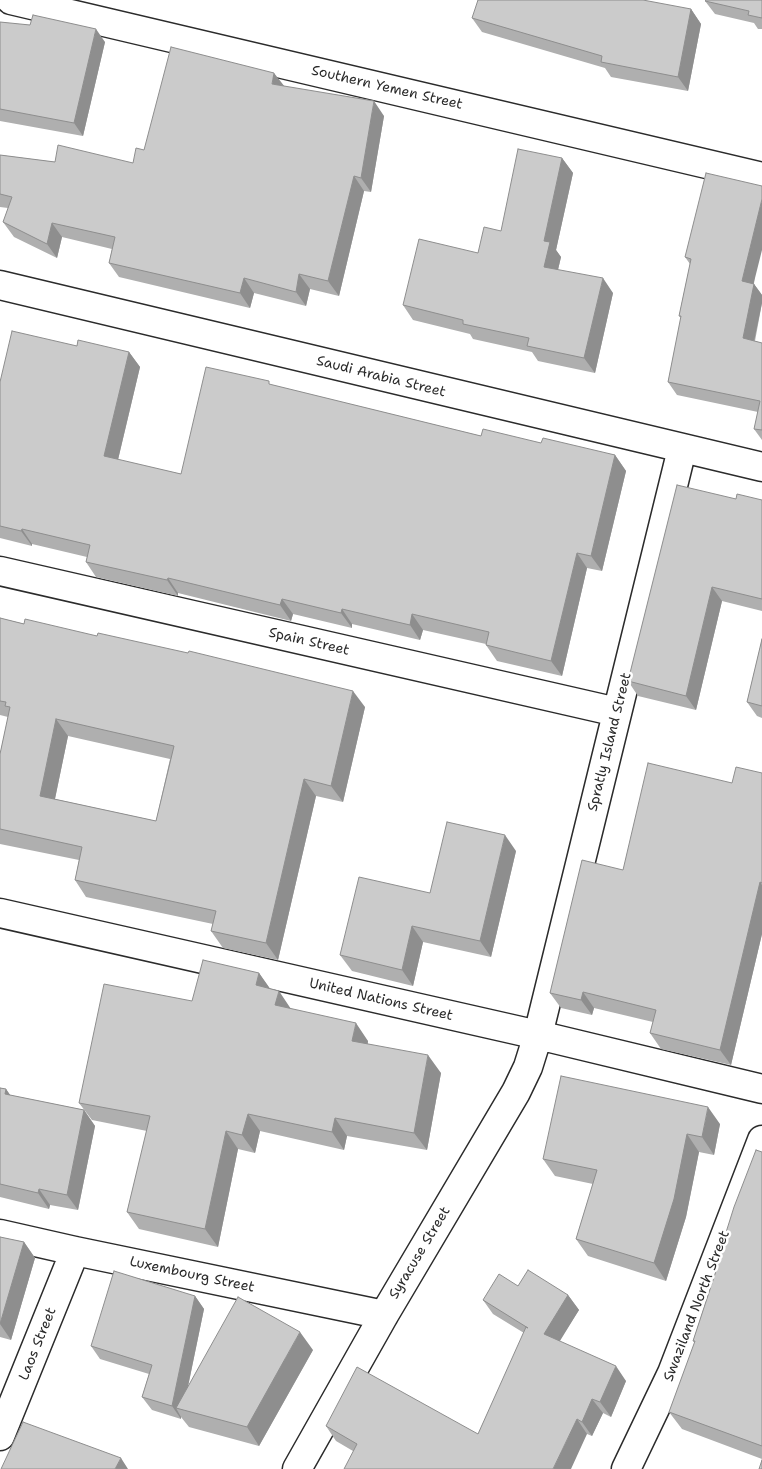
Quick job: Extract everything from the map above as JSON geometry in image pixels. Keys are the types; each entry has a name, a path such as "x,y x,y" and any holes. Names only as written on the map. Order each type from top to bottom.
{"street":[{"name":"Southern Yemen Street","path":"11,0 762,177"},
{"name":"Saudi Arabia Street","path":"0,285 762,468"},
{"name":"Spratly Island Street","path":"538,1035 682,449"},
{"name":"Spain Street","path":"0,571 617,712"},
{"name":"United Nations Street","path":"0,913 538,1035 762,1090"},
{"name":"Syracuse Street","path":"297,1469 384,1315 516,1092 528,1067 538,1035"},
{"name":"Swaziland North Street","path":"626,1469 672,1373 762,1140"},
{"name":"Luxembourg Street","path":"0,1234 75,1252 384,1315"},
{"name":"Laos Street","path":"0,1436 75,1252"}],"building":[{"path":"478,0 643,0 691,9 678,77 601,62 602,56 472,18"},
{"path":"706,0 762,0 762,18 748,15 749,11"},
{"path":"33,15 96,29 74,123 0,109 0,22 30,25"},
{"path":"171,47 274,73 272,84 374,101 361,178 354,176 328,281 299,274 296,292 244,278 240,293 109,263 115,237 52,223 47,244 3,222 12,197 0,194 0,155 55,162 58,145 133,163 136,148 144,150"},
{"path":"518,149 562,158 544,241 550,242 544,267 603,278 584,358 527,346 529,338 463,324 463,320 403,305 419,239 478,253 484,227 501,231"},
{"path":"706,173 762,186 762,199 742,281 754,284 743,338 762,343 762,430 754,429 760,401 668,382 691,259 685,257"},
{"path":"12,331 77,346 78,340 129,352 104,456 181,474 206,367 269,381 269,384 481,436 483,429 541,443 543,438 615,455 591,556 577,553 551,661 486,645 489,632 412,614 410,625 342,609 341,613 282,599 280,605 168,578 167,580 86,562 90,545 22,529 21,531 0,526 0,382"},
{"path":"677,485 736,499 737,494 762,500 762,599 712,587 686,696 628,681"},
{"path":"0,618 24,624 25,619 97,636 98,633 188,653 189,651 353,691 331,786 304,779 266,943 211,931 216,911 75,880 82,847 0,829 0,754 10,707 5,706 6,702 0,701","holes":["56,719 174,746 156,821 40,796"]},
{"path":"762,639 762,706 747,702"},
{"path":"648,763 732,783 736,767 762,773 762,883 760,882 720,1050 650,1033 656,1010 583,992 581,1000 550,993 582,860 623,870"},
{"path":"447,822 505,835 480,941 412,926 402,970 340,955 359,877 430,893"},
{"path":"203,960 259,973 256,985 279,991 275,1005 356,1023 352,1041 428,1055 414,1133 335,1118 332,1132 248,1114 242,1135 226,1131 205,1229 127,1212 150,1116 79,1103 104,984 192,1001"},
{"path":"561,1076 708,1107 702,1137 687,1134 674,1199 654,1263 576,1239 597,1170 543,1159"},
{"path":"0,1088 6,1089 5,1094 84,1110 67,1195 39,1189 38,1193 0,1184"},
{"path":"756,1150 762,1152 762,1446 669,1412 695,1341 693,1341 719,1262 717,1261 734,1207"},
{"path":"0,1237 24,1242 0,1324"},
{"path":"528,1270 568,1295 544,1334 616,1366 600,1402 592,1399 582,1422 577,1419 553,1469 344,1469 357,1444 326,1426 357,1367 478,1434 526,1327 528,1328 483,1300 499,1274 518,1286"},
{"path":"114,1271 195,1296 172,1406 142,1397 152,1365 91,1346"},
{"path":"238,1297 300,1332 247,1427 176,1408"},
{"path":"23,1422 121,1458 115,1469 1,1469"}]}
